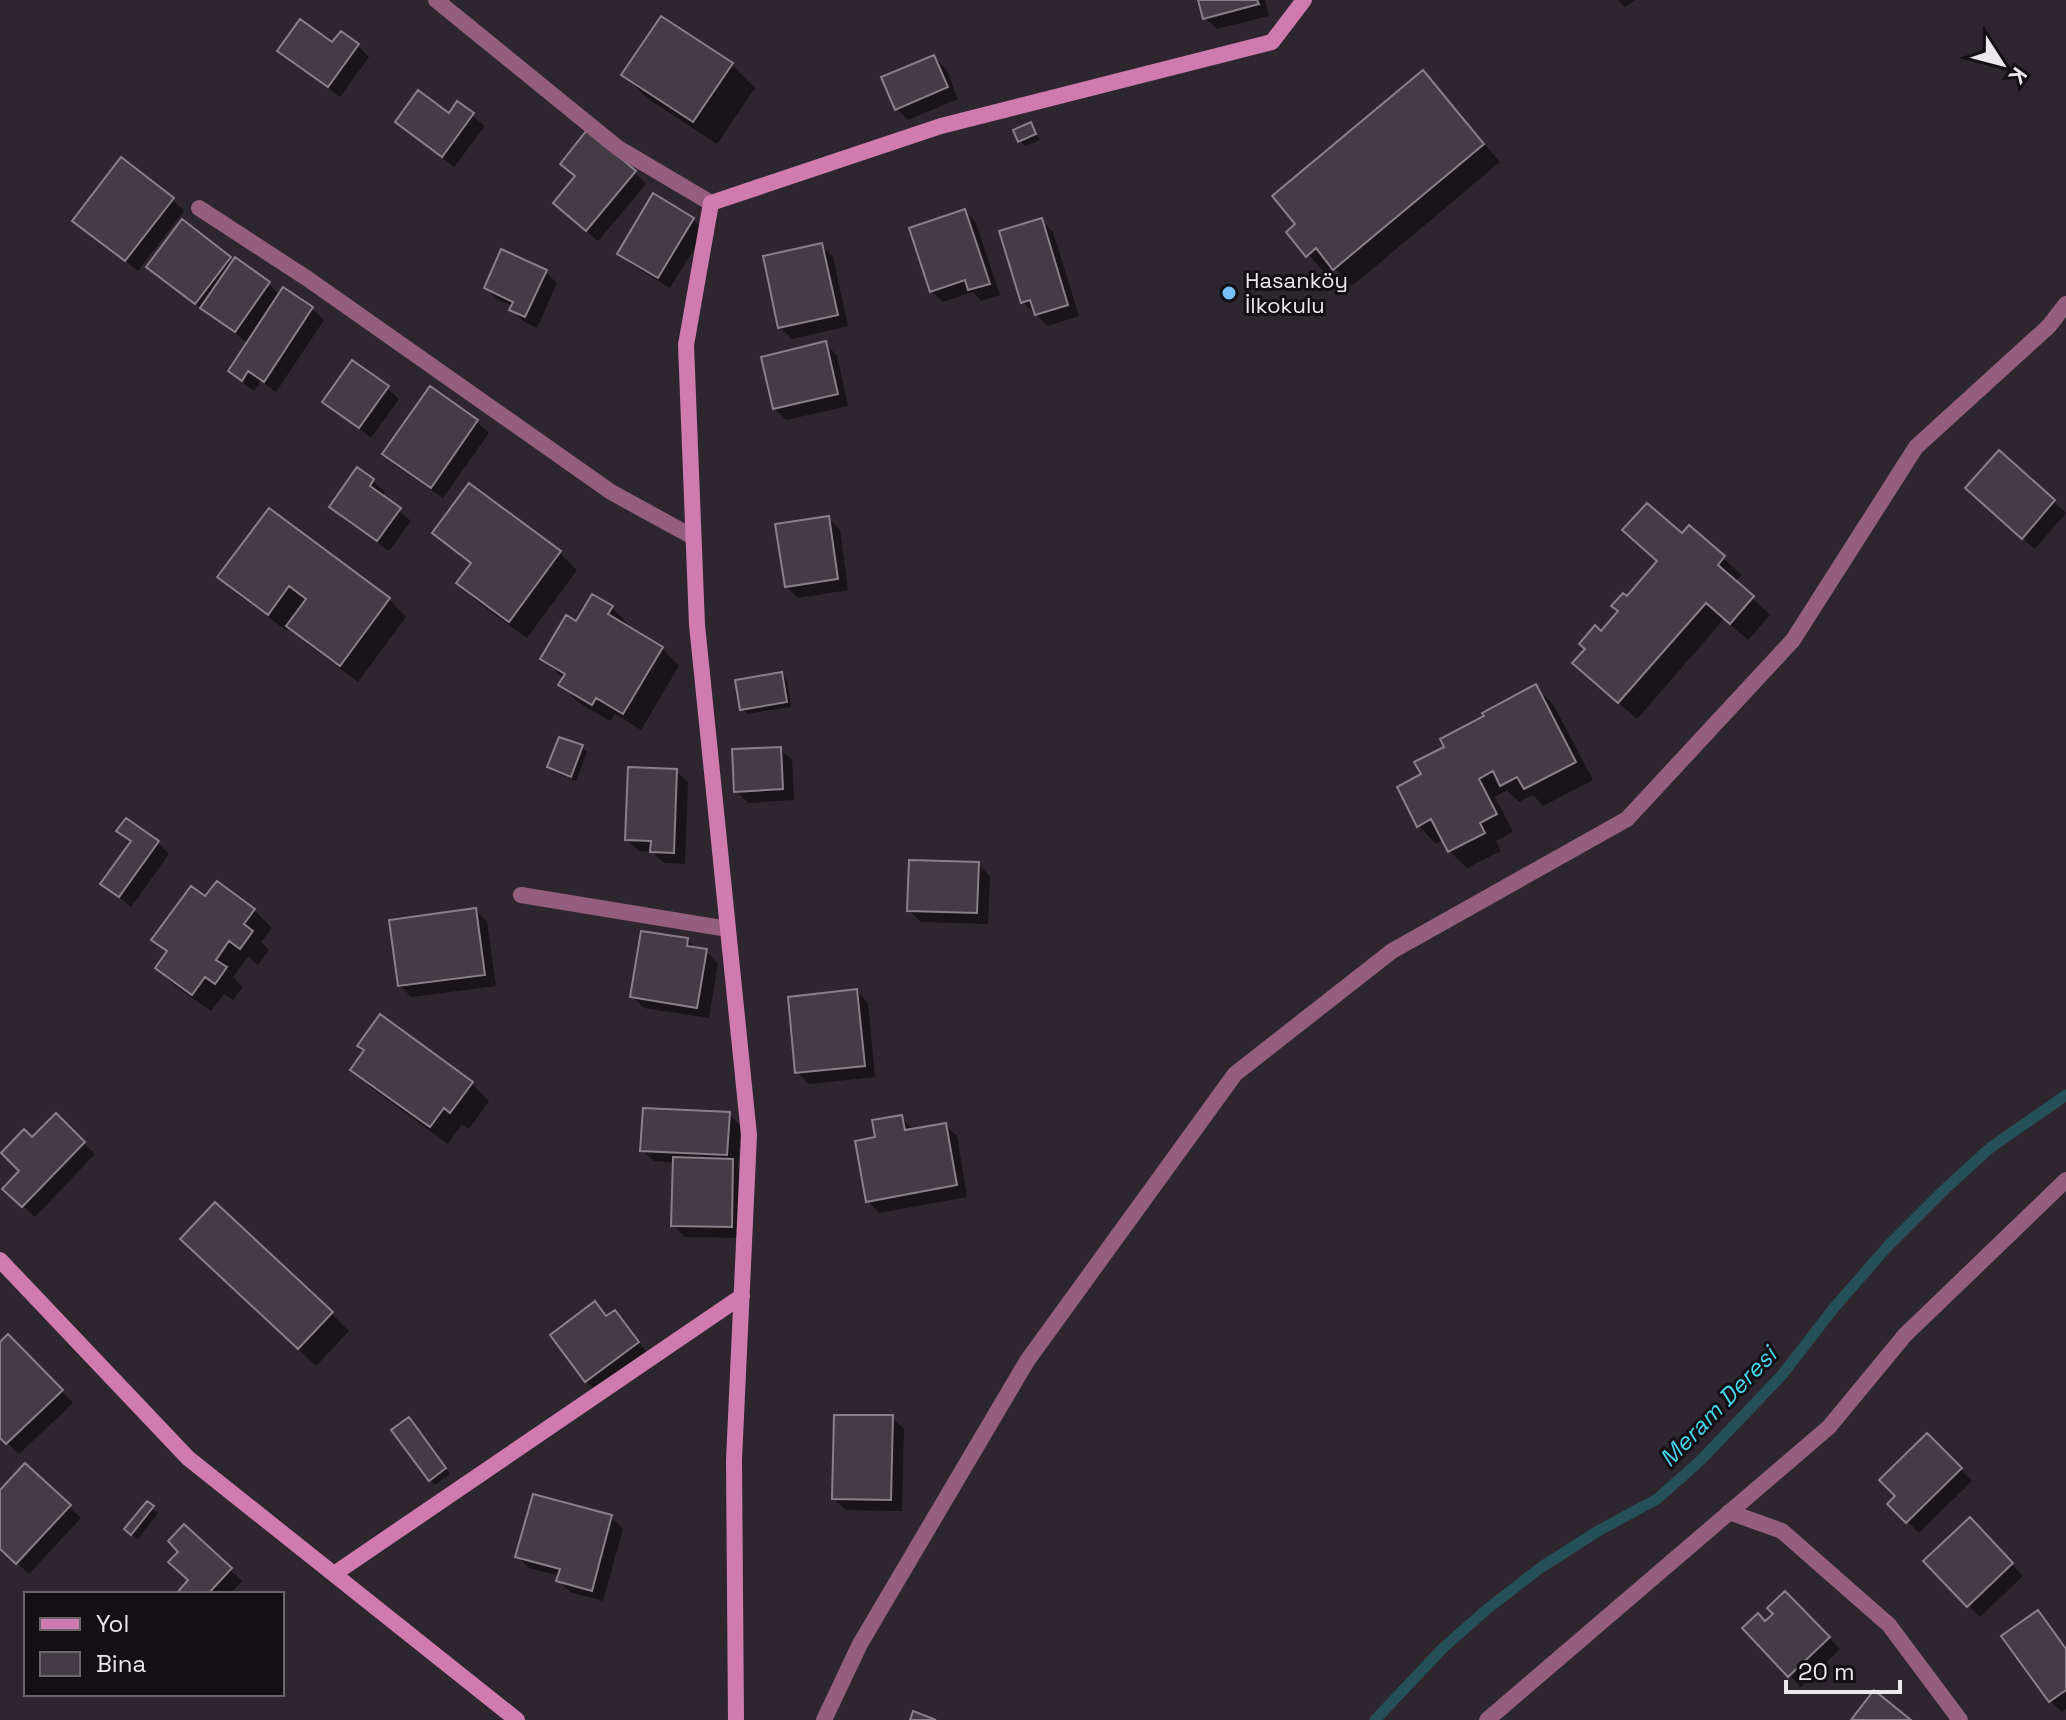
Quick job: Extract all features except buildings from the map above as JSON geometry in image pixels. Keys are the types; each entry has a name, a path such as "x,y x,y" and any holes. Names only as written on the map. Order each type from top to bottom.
{"street":[{"path":"436,0 618,148 711,203 941,126 1272,42 1304,0"},
{"path":"711,203 686,345 697,625 749,1135 734,1460 736,1720"},
{"path":"199,208 308,279 611,492 693,537"},
{"path":"824,1720 860,1644 1027,1361 1235,1074 1392,951 1627,819 1793,640 1916,447 2049,326 2066,304"},
{"path":"521,895 728,929"},
{"path":"1487,1720 1829,1427 1905,1335 2066,1180"},
{"path":"0,1260 188,1458 517,1720"},
{"path":"334,1574 742,1296"},
{"path":"1729,1512 1782,1531 1889,1625 1960,1720"}],"waterway":[{"name":"Meram Deresi","path":"1375,1720 1442,1649 1486,1610 1540,1568 1598,1531 1657,1499 1701,1460 1782,1375 1833,1309 1887,1247 1990,1148 2066,1095"}],"place":[{"name":"Hasanköy İlkokulu","path":"1229,293"}]}
